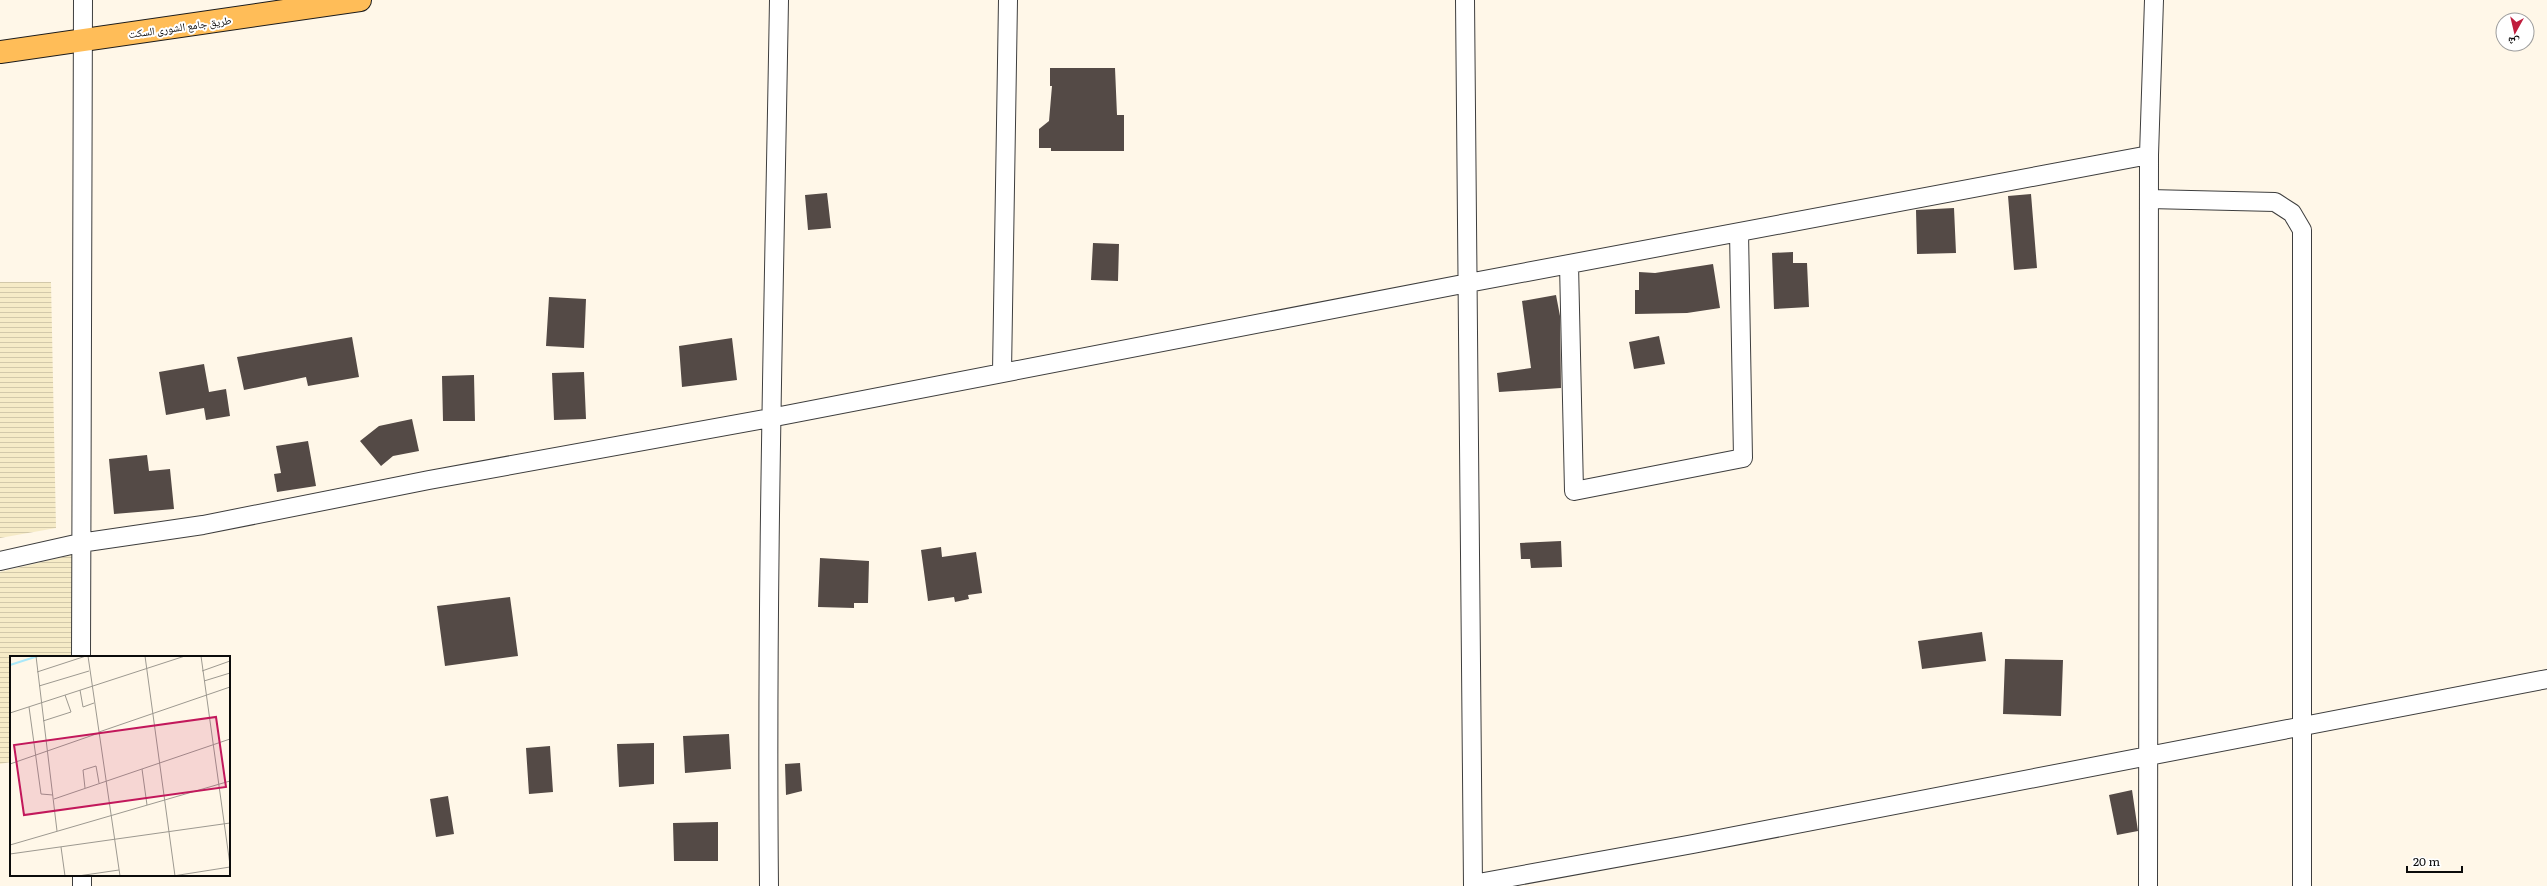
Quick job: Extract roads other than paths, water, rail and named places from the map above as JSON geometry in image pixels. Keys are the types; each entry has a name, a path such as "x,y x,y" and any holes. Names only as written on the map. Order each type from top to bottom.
{"main road":[{"name":"طريق جامع الشورى السكت","path":"0,52 360,0"}],"street":[{"path":"81,656 80,543 83,0"},
{"path":"769,886 768,714 770,418 779,0"},
{"path":"1002,372 1008,0"},
{"path":"1465,0 1473,885 2148,757 2547,679"},
{"path":"2148,886 2149,155 2154,0"},
{"path":"0,560 80,543 203,525 429,480 770,418 1468,283 2149,155"},
{"path":"2149,199 2275,202 2292,213 2302,230 2302,886"},
{"path":"1569,264 1574,491 1743,458 1739,232"}]}
